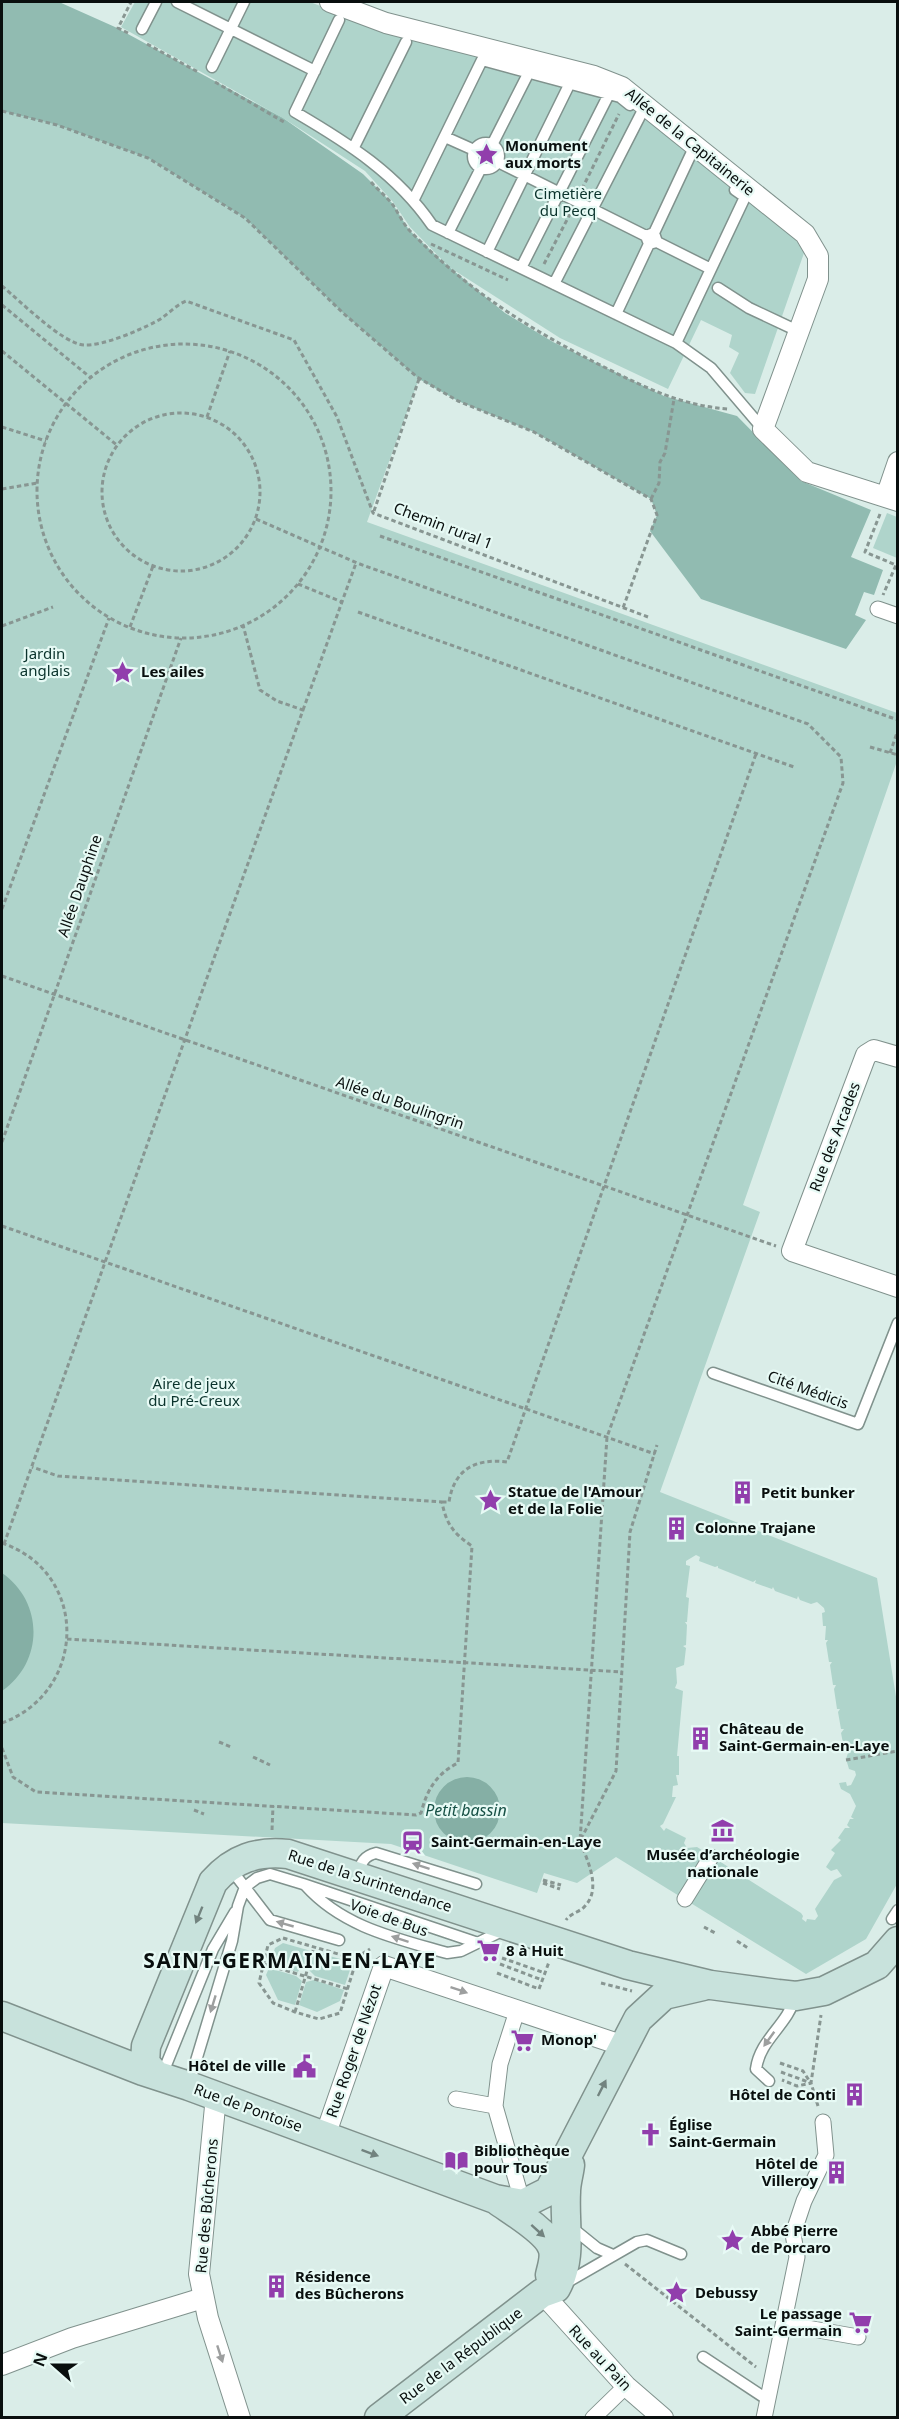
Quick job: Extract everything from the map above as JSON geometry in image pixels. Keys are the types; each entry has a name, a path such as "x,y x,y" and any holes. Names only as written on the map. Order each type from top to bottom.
{"main road":[{"name":"Rue de la Surintendance","path":"237,1876 251,1855 279,1853 357,1875 509,1927 552,1953 628,1965 711,1985"},
{"path":"158,2075 145,2063 147,2041 213,1882 237,1876"},
{"path":"508,2203 549,2191 571,2153 638,2019 664,1995 683,1989 711,1985 796,1996 824,1991 877,1965 896,1924"},
{"path":"628,1965 640,1989 638,2019"},
{"name":"Rue de Pontoise","path":"2,2016 134,2068 508,2203 552,2246 550,2282"},
{"path":"108,2056 138,2051 147,2041"},
{"path":"550,2282 565,2266 566,2191 571,2153"},
{"name":"Rue de la République","path":"380,2418 550,2282"}],"street":[{"name":"Allée de la Capitainerie","path":"330,2 386,23 594,76 622,87 811,240 818,256 819,274 800,332 763,429"},
{"path":"763,429 807,472 888,502 897,462"},
{"path":"878,609 897,616"},
{"name":"Rue des Arcades","path":"792,1251 866,1054 874,1050 897,1057"},
{"path":"792,1251 897,1287"},
{"path":"685,1899 711,1857"},
{"name":"Rue Roger de Nézot","path":"325,2136 384,1966 393,1967 518,2011"},
{"path":"508,2203 495,2106 500,2064 518,2011 624,2046"},
{"name":"Rue des Bûcherons","path":"216,2096 199,2274 203,2298 240,2418"},
{"path":"456,2099 495,2106"},
{"path":"764,2418 798,2258 793,2234 804,2201 825,2155 824,2122"},
{"name":"Rue au Pain","path":"550,2282 626,2386 663,2418"},
{"path":"2,2365 72,2338 203,2298"},
{"path":"784,2324 858,2337"},
{"path":"593,2418 626,2386"}],"lane":[{"path":"142,29 156,2"},
{"path":"177,2 315,70"},
{"path":"212,67 244,2"},
{"path":"339,20 295,112 354,147 414,199 432,225 676,343 711,368 763,429"},
{"path":"354,147 406,42"},
{"path":"414,199 482,60 620,97 745,197 676,343"},
{"path":"492,145 529,72"},
{"path":"487,252 570,83"},
{"path":"521,268 609,94"},
{"path":"554,284 641,114"},
{"path":"445,137 474,150"},
{"path":"474,150 483,143 492,145 498,151 498,162"},
{"path":"474,150 474,162 481,168 489,169 498,162"},
{"path":"616,314 691,154"},
{"path":"498,162 711,268"},
{"path":"448,233 481,168"},
{"path":"718,288 749,308 800,332"},
{"name":"Cité Médicis","path":"713,1372 858,1424 897,1323"},
{"path":"357,1875 362,1860 376,1852 476,1884"},
{"name":"Voie de Bus","path":"237,1876 257,1878 270,1874 475,1942"},
{"path":"189,2086 191,2071 232,1941 238,1906 237,1876"},
{"path":"237,1876 270,1920 339,1940"},
{"name":"Voie de Bus","path":"303,1884 334,1913 347,1921 447,1953 460,1951 509,1927"},
{"path":"158,2075 213,1950 238,1906"},
{"path":"772,2079 756,2068 758,2056 770,2036 787,2018 796,1996"},
{"path":"566,2224 597,2248 613,2255"},
{"path":"550,2282 598,2266 613,2255 647,2240 681,2254"},
{"path":"704,2357 768,2400"}],"path":[{"path":"118,28 132,2"},
{"path":"2,111 57,125 148,158 245,218 343,313 419,378 458,401 534,432 651,499 657,515 623,608"},
{"name":"Chemin rural 1","path":"2,286 68,340 82,345 96,344 136,331 158,321 186,301 294,340 338,417 373,513 648,617"},
{"path":"2,305 91,378"},
{"path":"190,343 230,351 267,368 283,381 309,412 319,430 328,460 331,490 330,511 320,545 298,584 280,603 243,625 223,633 181,638 160,636 130,627 109,618 84,598 57,565 41,525 38,483 46,441 66,403 91,378 112,363 149,348 190,343"},
{"path":"2,351 118,446"},
{"path":"207,417 230,351"},
{"path":"373,513 419,378"},
{"path":"651,499 659,483 660,462 665,453 674,399"},
{"path":"190,413 207,417 230,429 252,457 261,491 256,519 239,546 212,565 180,571 153,566 134,556 122,545 106,516 103,484 106,468 118,446 134,429 161,416 190,413"},
{"path":"2,427 46,441"},
{"path":"2,489 38,483"},
{"path":"878,609 896,565 865,552 888,502"},
{"path":"256,519 357,562 808,724 841,757 843,783 607,1437 580,1841 592,1872 591,1894 585,1907 569,1916 562,1926 539,1989 497,1973"},
{"path":"380,536 897,720"},
{"path":"2,1723 27,1711 51,1687 59,1672 68,1639 64,1609 52,1581 31,1559 3,1544 357,562"},
{"path":"130,627 153,566"},
{"path":"298,584 342,602"},
{"path":"2,626 52,607"},
{"path":"358,612 794,767"},
{"path":"2,909 97,645 109,618"},
{"path":"243,625 260,690 277,701 303,711"},
{"name":"Allée Dauphine","path":"2,1142 181,638"},
{"path":"890,753 897,730"},
{"path":"870,747 897,755"},
{"path":"32,1467 58,1476 449,1502 454,1484 472,1465 491,1460 507,1462 756,754"},
{"name":"Allée du Boulingrin","path":"2,976 792,1251"},
{"path":"2,1226 655,1454"},
{"path":"580,1841 616,1771 630,1532 657,1445"},
{"path":"2,1748 14,1777 36,1792 416,1815 421,1813 431,1786 443,1770 458,1763 465,1665 472,1546 455,1535 445,1518 442,1502"},
{"path":"68,1639 465,1665 622,1672"},
{"path":"219,1742 231,1748"},
{"path":"846,1760 897,1751"},
{"path":"253,1757 270,1765"},
{"path":"194,1810 204,1814"},
{"path":"543,1881 561,1887"},
{"path":"704,1927 717,1934"},
{"path":"283,1938 345,1956 349,1962 354,1968 340,2013 319,2019 273,2003 259,1983 268,1945 283,1938"},
{"path":"737,1941 748,1948"},
{"path":"296,2012 314,1947"},
{"path":"349,1962 370,1949"},
{"path":"502,1958 545,1973"},
{"path":"264,1964 349,1989"},
{"path":"500,1964 542,1980"},
{"path":"811,2084 824,1991"},
{"path":"780,2063 803,2071 811,2084 824,2122"},
{"path":"777,2071 811,2084"},
{"path":"772,2079 797,2086 811,2084"},
{"path":"613,2255 772,2379"}],"green space":[{"name":"Cimetière du Pecq","path":"135,2 310,2 341,14 634,102 789,229 804,253 755,394 745,393 730,373 739,353 729,347 732,335 701,320 668,389 560,338 449,267 410,227 393,202 365,171 283,118 121,27"},
{"path":"2,111 57,125 148,158 245,218 343,313 419,379 367,522 897,713 897,761 743,1205 760,1212 660,1492 877,1578 897,1703 897,1884 866,1939 806,1974 616,1857 577,1883 544,1873 537,1893 391,1844 2,1823","holes":["696,1555 700,1557 699,1561 718,1566 718,1568 753,1582 756,1580 755,1583 772,1589 773,1587 775,1591 797,1599 798,1596 800,1600 811,1604 817,1602 824,1608 825,1612 822,1613 823,1626 826,1626 825,1640 828,1640 826,1643 829,1662 832,1662 830,1665 833,1685 836,1685 834,1689 837,1709 840,1709 838,1712 841,1729 844,1729 841,1733 845,1753 848,1753 846,1759 849,1769 855,1771 856,1775 851,1785 847,1786 846,1782 839,1783 841,1789 850,1794 856,1806 851,1817 854,1819 850,1819 847,1825 850,1828 845,1828 838,1838 841,1840 831,1850 835,1853 826,1867 831,1871 837,1869 842,1876 834,1880 815,1909 818,1916 815,1920 807,1919 806,1922 802,1919 801,1913 697,1847 687,1848 684,1843 686,1838 666,1828 664,1831 660,1826 676,1797 672,1797 673,1786 678,1785 676,1775 679,1775 679,1756 677,1756 683,1691 675,1688 676,1668 684,1665 686,1648 683,1646 686,1645 687,1625 685,1622 687,1622 689,1598 686,1597 690,1566 686,1565 686,1561"]},
{"path":"887,513 897,517 897,558 873,548"},
{"path":"283,1943 311,1951 305,1969 300,1968 298,1972 270,1964 275,1948"},
{"path":"315,1952 344,1960 350,1970 345,1985 315,1976 309,1970"},
{"path":"269,1968 296,1976 302,1981 295,2005 278,2000 266,1975"},
{"path":"314,1980 344,1990 340,2001 317,2012 299,2005 306,1982"}],"shaded area":[{"path":"2,2 59,2 115,27 283,118 363,174 392,203 409,230 443,262 505,313 553,342 664,396 737,416 801,481 871,510 851,557 883,570 874,595 864,592 855,615 866,620 846,649 701,599 650,531 657,515 651,499 534,432 458,401 419,379 343,313 245,218 148,158 57,125 2,111"}],"water":[{"path":"2,1573 16,1585 26,1600 32,1615 34,1632 32,1649 26,1664 16,1679 2,1691"},
{"name":"Petit bassin","path":"467,1777 480,1780 490,1787 497,1797 500,1810 497,1823 490,1833 480,1840 467,1843 454,1840 444,1833 437,1823 434,1810 437,1797 444,1787 454,1780"}],"place":[{"name":"Monument aux morts","path":"487,155"},
{"name":"Les ailes","path":"123,672"},
{"name":"Petit bunker","path":"743,1493"},
{"name":"Statue de l'Amour et de la Folie","path":"490,1501"},
{"name":"Colonne Trajane","path":"677,1528"},
{"name":"Château de Saint-Germain-en-Laye","path":"701,1738"},
{"name":"Musée d’archéologie nationale","path":"723,1831"},
{"name":"Saint-Germain-en-Laye","path":"413,1842"},
{"name":"8 à Huit","path":"488,1951"},
{"name":"Monop'","path":"523,2040"},
{"name":"Hôtel de ville","path":"304,2066"},
{"name":"Hôtel de Conti","path":"854,2095"},
{"name":"Église Saint-Germain","path":"651,2134"},
{"name":"Bibliothèque pour Tous","path":"456,2160"},
{"name":"Hôtel de Villeroy","path":"836,2173"},
{"name":"Abbé Pierre de Porcaro","path":"733,2240"},
{"name":"Résidence des Bûcherons","path":"277,2286"},
{"name":"Debussy","path":"677,2293"},
{"name":"Le passage Saint-Germain","path":"860,2323"}],"district":[{"name":"SAINT-GERMAIN-EN-LAYE","path":"290,1961"}],"park label":[{"name":"Jardin anglais","path":"45,662"},
{"name":"Aire de jeux du Pré-Creux","path":"194,1392"}]}
